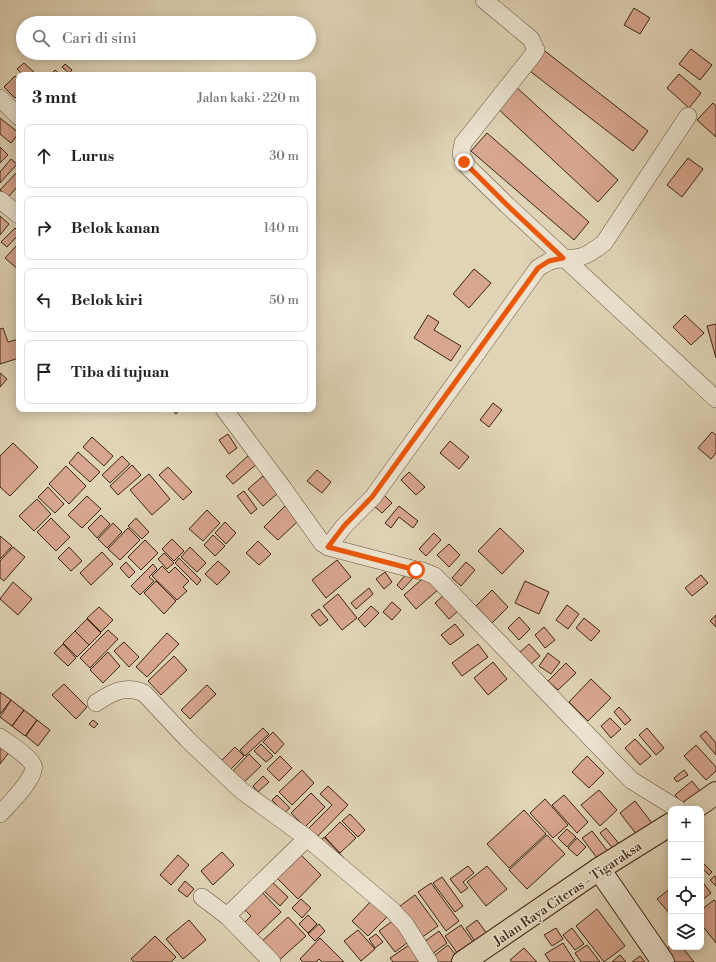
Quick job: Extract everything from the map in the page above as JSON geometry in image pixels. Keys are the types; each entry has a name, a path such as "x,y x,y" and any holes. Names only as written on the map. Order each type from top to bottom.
{"main road":[{"path":"698,806 716,793"},
{"name":"Jalan Raya Citeras - Tigaraksa","path":"463,962 668,826"}],"street":[{"path":"484,0 531,39 536,50 463,143 461,154 468,166 563,258 716,399"},
{"path":"0,98 16,114"},
{"path":"328,547 344,526 372,497 538,268 549,261 580,257 592,252 604,242 688,116"},
{"path":"0,200 16,213"},
{"path":"226,412 322,543 328,547 423,571 435,576 631,780 673,806"},
{"path":"96,703 123,688 144,693 188,740 242,791 307,838 392,910 405,924 429,962"},
{"path":"0,737 34,765 33,775 0,814"},
{"path":"227,916 307,838"},
{"path":"600,870 663,962"},
{"path":"202,897 227,916 272,962"}],"building":[{"path":"634,8 650,18 640,34 624,25"},
{"path":"541,48 648,131 633,151 526,68"},
{"path":"691,49 712,65 700,80 679,64"},
{"path":"24,63 34,72 20,72 17,69"},
{"path":"65,64 72,70 68,72 62,67"},
{"path":"679,74 701,93 689,108 667,88"},
{"path":"15,76 16,77 15,98 4,87"},
{"path":"514,85 618,180 598,202 495,106"},
{"path":"713,103 716,106 716,137 697,120"},
{"path":"0,118 16,131 16,137 11,143 0,134"},
{"path":"487,133 589,222 574,240 471,151"},
{"path":"0,147 8,155 0,163"},
{"path":"688,158 703,169 682,197 667,185"},
{"path":"11,159 16,163 16,165 0,183 0,172"},
{"path":"16,173 16,188 8,197 0,190"},
{"path":"0,216 9,224 0,235"},
{"path":"15,228 16,229 16,237 7,247 1,242"},
{"path":"16,246 16,267 5,258"},
{"path":"474,269 491,283 469,308 453,294"},
{"path":"428,315 439,322 434,330 461,346 451,361 414,338"},
{"path":"685,315 704,333 691,345 673,327"},
{"path":"716,324 716,358 707,326"},
{"path":"3,328 8,342 16,340 16,359 0,364 0,329"},
{"path":"0,373 7,379 0,387"},
{"path":"493,403 502,410 489,427 480,420"},
{"path":"712,432 716,435 716,453 711,459 698,448"},
{"path":"228,434 237,448 229,454 219,440"},
{"path":"92,437 113,456 104,466 83,447"},
{"path":"450,441 469,457 459,469 440,453"},
{"path":"13,443 38,467 10,496 0,487 0,456"},
{"path":"78,452 100,472 90,482 69,463"},
{"path":"250,454 258,463 233,484 226,476"},
{"path":"122,456 130,464 110,483 102,475"},
{"path":"132,465 141,475 118,495 110,486"},
{"path":"66,466 86,486 69,504 49,484"},
{"path":"168,467 192,492 183,500 159,475"},
{"path":"317,470 331,482 322,493 307,481"},
{"path":"409,472 425,487 416,495 401,480"},
{"path":"149,474 170,499 152,515 130,490"},
{"path":"263,476 278,493 263,506 248,489"},
{"path":"48,487 64,504 55,513 38,497"},
{"path":"244,491 257,509 251,514 237,496"},
{"path":"383,494 392,503 382,513 373,505"},
{"path":"87,496 101,509 82,528 68,515"},
{"path":"37,499 51,514 34,531 19,516"},
{"path":"285,506 299,520 278,540 264,527"},
{"path":"399,506 418,521 413,528 399,517 391,528 385,523"},
{"path":"207,510 220,523 203,541 189,529"},
{"path":"101,515 110,524 97,538 88,528"},
{"path":"51,518 70,537 56,551 37,532"},
{"path":"136,518 149,532 142,539 128,526"},
{"path":"225,522 236,533 226,544 215,533"},
{"path":"113,523 122,532 107,548 98,539"},
{"path":"128,528 140,540 120,560 108,549"},
{"path":"500,528 524,551 502,574 478,551"},
{"path":"434,533 441,540 426,556 419,549"},
{"path":"213,535 225,546 215,556 204,545"},
{"path":"0,536 12,546 0,559"},
{"path":"172,539 184,551 174,561 162,549"},
{"path":"145,540 158,553 141,570 128,557"},
{"path":"258,541 271,554 259,565 246,553"},
{"path":"449,544 460,555 449,567 437,555"},
{"path":"13,547 25,557 4,581 0,578 0,561"},
{"path":"69,547 82,561 71,571 58,558"},
{"path":"190,547 206,563 197,572 181,557"},
{"path":"102,552 113,564 91,585 80,573"},
{"path":"164,553 174,563 167,569 158,559"},
{"path":"179,558 201,580 197,585 175,563"},
{"path":"337,560 351,577 326,598 312,580"},
{"path":"218,561 230,572 217,585 205,574"},
{"path":"126,562 135,572 129,578 120,568"},
{"path":"466,562 475,570 461,586 452,578"},
{"path":"153,564 157,569 149,577 154,581 140,595 131,586"},
{"path":"162,566 169,573 175,567 189,581 183,587 187,591 177,600 152,576"},
{"path":"385,572 392,582 384,589 376,579"},
{"path":"407,573 413,578 402,590 397,585"},
{"path":"428,574 440,588 416,609 404,595"},
{"path":"701,575 708,583 692,596 685,588"},
{"path":"156,581 176,601 164,614 144,593"},
{"path":"525,581 549,592 539,614 515,603"},
{"path":"13,582 32,599 18,615 0,599"},
{"path":"369,588 373,594 356,609 351,603"},
{"path":"492,590 508,607 492,623 476,606"},
{"path":"338,594 357,618 342,630 323,606"},
{"path":"444,595 458,611 449,619 435,603"},
{"path":"392,602 401,610 392,620 383,612"},
{"path":"567,605 579,614 568,629 556,620"},
{"path":"371,606 379,613 365,627 358,619"},
{"path":"99,607 113,620 101,632 87,618"},
{"path":"319,609 328,620 320,626 311,615"},
{"path":"716,615 716,627 710,621"},
{"path":"519,617 530,629 519,640 508,628"},
{"path":"584,618 600,631 591,641 576,628"},
{"path":"87,619 101,633 89,645 75,631"},
{"path":"455,624 464,635 450,645 441,635"},
{"path":"544,627 555,640 545,648 535,635"},
{"path":"108,630 118,639 90,668 80,658"},
{"path":"75,631 89,645 77,657 63,643"},
{"path":"167,633 179,644 147,677 136,667"},
{"path":"124,642 139,657 129,667 114,651"},
{"path":"63,644 76,658 68,666 54,653"},
{"path":"478,644 488,657 462,676 452,663"},
{"path":"529,644 540,656 530,665 519,653"},
{"path":"108,652 120,666 103,683 90,670"},
{"path":"548,653 560,662 551,674 539,666"},
{"path":"174,656 187,670 161,695 148,681"},
{"path":"493,662 507,679 488,695 474,678"},
{"path":"566,663 576,673 558,690 548,681"},
{"path":"591,679 611,698 588,721 569,702"},
{"path":"64,684 87,707 76,719 52,695"},
{"path":"207,685 216,694 190,719 181,710"},
{"path":"0,692 11,700 0,714"},
{"path":"11,700 24,710 12,726 0,717"},
{"path":"619,707 631,720 625,725 614,712"},
{"path":"24,710 37,720 25,736 12,726"},
{"path":"610,718 621,729 611,738 601,726"},
{"path":"37,720 50,730 38,746 26,736"},
{"path":"93,720 98,724 94,728 89,724"},
{"path":"263,728 269,734 245,756 240,750"},
{"path":"647,728 664,748 656,755 639,735"},
{"path":"706,731 716,743 716,755 700,736"},
{"path":"273,732 284,744 275,754 263,742"},
{"path":"635,739 651,756 640,765 625,748"},
{"path":"0,744 10,751 0,764"},
{"path":"261,744 273,756 266,762 254,751"},
{"path":"696,745 716,767 716,771 706,780 684,756"},
{"path":"235,747 244,756 226,774 217,765"},
{"path":"249,754 261,766 240,786 229,775"},
{"path":"280,756 292,768 279,781 267,769"},
{"path":"587,756 604,773 589,788 572,772"},
{"path":"302,770 314,783 292,805 279,792"},
{"path":"684,770 688,775 677,782 674,778"},
{"path":"263,776 269,782 258,792 253,786"},
{"path":"692,781 700,791 683,805 675,795"},
{"path":"328,786 348,805 316,838 308,829 332,805 320,794"},
{"path":"599,790 617,810 600,826 581,805"},
{"path":"311,793 325,807 305,827 291,813"},
{"path":"277,795 290,808 284,813 272,800"},
{"path":"564,795 588,822 577,833 552,805"},
{"path":"545,799 568,825 553,838 530,813"},
{"path":"635,801 652,823 637,835 620,813"},
{"path":"524,810 546,834 509,868 487,844"},
{"path":"350,814 365,830 358,837 342,821"},
{"path":"340,822 356,838 340,853 325,837"},
{"path":"606,828 621,846 615,851 600,833"},
{"path":"567,829 576,837 567,847 558,838"},
{"path":"592,831 610,854 600,862 582,838"},
{"path":"547,835 565,854 527,889 509,870"},
{"path":"324,837 344,858 339,862 320,842"},
{"path":"577,838 586,847 577,856 568,848"},
{"path":"222,852 234,865 213,885 201,871"},
{"path":"299,853 321,875 298,899 276,877"},
{"path":"178,855 189,865 171,885 160,875"},
{"path":"704,864 712,872 709,875 704,870"},
{"path":"468,866 474,873 463,882 468,888 461,893 450,879"},
{"path":"487,866 507,889 486,906 467,882"},
{"path":"715,876 716,878 716,886 710,880"},
{"path":"442,877 463,906 455,912 433,883"},
{"path":"185,881 194,889 187,897 178,890"},
{"path":"271,881 288,897 280,906 263,890"},
{"path":"431,883 459,921 446,931 418,892"},
{"path":"704,884 711,893 704,899"},
{"path":"259,889 281,912 255,937 243,924 251,916 241,906"},
{"path":"668,890 668,912 657,899"},
{"path":"415,895 438,926 418,940 396,909"},
{"path":"374,898 390,914 368,936 352,921"},
{"path":"301,899 311,908 302,918 292,908"},
{"path":"714,900 716,902 716,943 704,928 704,908"},
{"path":"597,909 625,946 604,962 576,926"},
{"path":"308,915 317,924 308,933 299,924"},
{"path":"288,917 306,936 277,962 259,944"},
{"path":"395,919 411,940 395,952 379,931"},
{"path":"189,920 206,940 183,959 166,939"},
{"path":"477,920 490,938 478,946 466,928"},
{"path":"319,924 325,931 315,941 308,934"},
{"path":"461,925 476,946 460,957 445,936"},
{"path":"556,928 563,939 552,946 544,935"},
{"path":"572,928 584,944 575,950 563,935"},
{"path":"358,930 375,949 361,961 344,941"},
{"path":"439,931 447,943 428,957 420,945"},
{"path":"376,934 383,942 375,948 369,939"},
{"path":"155,936 176,957 171,962 134,962 131,959"},
{"path":"320,938 344,962 322,962 319,959 316,962 303,962 300,959"},
{"path":"412,943 426,962 393,962 390,958"},
{"path":"563,943 575,962 550,962 545,954"},
{"path":"448,945 459,959 455,962 433,962 430,959"},
{"path":"587,945 600,962 581,962 575,953"},
{"path":"524,948 537,962 512,962 510,960"},
{"path":"668,948 668,950 684,950 694,962 672,962 663,952"},
{"path":"620,955 626,962 612,962"},
{"path":"640,956 645,962 632,962"}],"route":[{"path":"416,570 328,547 344,526 372,497 538,268 549,261 563,258 464,162"}]}
